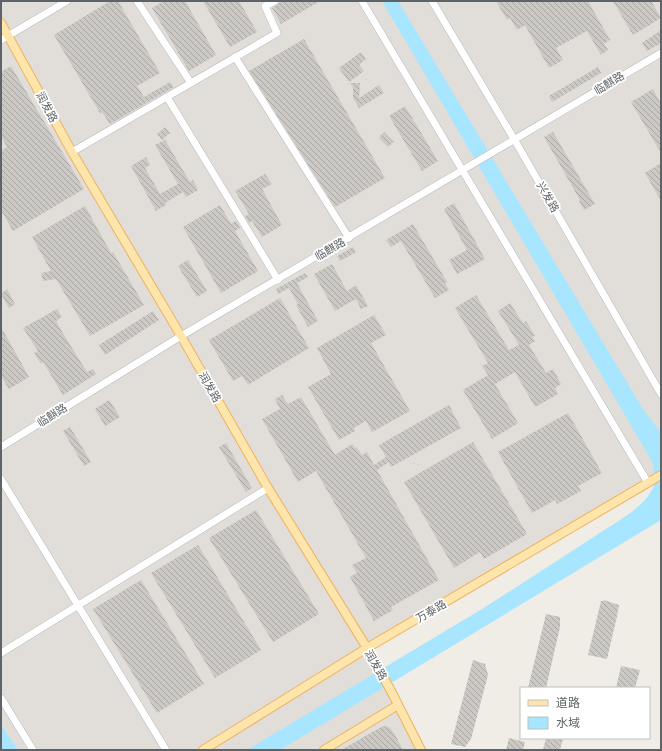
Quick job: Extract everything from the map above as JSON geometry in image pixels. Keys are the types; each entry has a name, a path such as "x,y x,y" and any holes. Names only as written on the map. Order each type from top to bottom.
{"main road":[{"name":"润发路","path":"1,23 9,35 72,152 181,336 268,488 367,648 421,750"},
{"name":"万泰路","path":"203,750 367,648 661,475"},
{"path":"324,750 398,705"}],"street":[{"path":"1,40 67,1"},
{"path":"137,1 191,83"},
{"path":"72,152 277,33 264,3 275,1"},
{"path":"362,1 648,483"},
{"name":"兴发路","path":"432,1 514,139 661,394"},
{"name":"临麒路","path":"1,447 181,336 661,53"},
{"path":"235,57 349,238"},
{"path":"167,97 278,280"},
{"path":"1,479 166,750"},
{"path":"1,653 268,488"},
{"path":"1,698 33,750"}],"shaded area":[{"path":"1,1 661,1 661,475 367,648 421,750 1,750"}],"water":[{"path":"382,1 398,1 643,409 661,433 661,520 280,750 247,750 487,606 623,518 647,498 655,482 653,463"},
{"path":"1,725 18,750 1,750"}],"building":[{"path":"110,1 118,1 160,73 137,86 144,97 170,82 174,87 110,124 102,112 100,113 54,35"},
{"path":"164,1 185,1 216,55 189,71 152,8"},
{"path":"203,1 239,1 257,32 230,47"},
{"path":"282,1 320,1 281,24 272,8"},
{"path":"496,1 588,1 610,40 604,44 608,50 601,55 587,31 556,48 563,60 549,68 525,25 517,30 510,18 507,20"},
{"path":"613,1 651,1 661,18 633,35"},
{"path":"661,30 661,43 647,51 642,43"},
{"path":"304,39 385,178 335,207 249,71"},
{"path":"361,52 366,59 359,65 364,71 349,82 339,68"},
{"path":"11,66 84,189 13,231 1,210 1,151 7,147 1,136 1,72"},
{"path":"598,67 601,73 552,102 549,96"},
{"path":"350,83 360,83 359,98 379,85 384,93 359,108 353,98 353,87"},
{"path":"653,89 661,104 661,153 631,102"},
{"path":"405,106 438,161 422,171 389,116"},
{"path":"165,127 170,133 162,140 157,134"},
{"path":"384,132 394,142 388,147 379,138"},
{"path":"553,132 595,204 584,210 579,201 580,200 544,137"},
{"path":"165,140 190,182 193,180 198,190 186,197 183,192 165,203 166,205 156,211 131,166 146,157 150,165 145,168 160,194 178,184 155,145"},
{"path":"661,163 661,201 645,173"},
{"path":"265,174 272,184 262,189 282,225 262,237 252,221 249,223 245,216 249,214 235,191"},
{"path":"454,203 485,259 457,274 449,260 467,250 444,209"},
{"path":"220,205 231,224 236,221 240,228 235,231 258,271 221,293 183,227"},
{"path":"85,206 111,253 113,252 144,305 90,336 56,279 43,281 41,273 51,271 32,237"},
{"path":"413,224 447,282 445,283 449,290 435,298 401,241 391,247 386,240"},
{"path":"353,247 356,252 340,261 337,256"},
{"path":"188,260 207,291 197,297 178,266"},
{"path":"332,264 347,291 356,285 368,306 361,309 356,299 335,311 314,274"},
{"path":"305,273 308,277 297,283 318,321 308,327 289,288 278,294 276,289"},
{"path":"7,289 15,304 9,308 1,294"},
{"path":"476,295 509,350 519,345 498,311 510,303 523,323 526,321 535,336 532,337 535,341 529,345 546,373 553,369 561,384 555,388 558,394 535,407 515,372 495,384 518,423 492,439 463,390 488,375 482,366 488,363 455,308"},
{"path":"280,298 309,348 248,385 242,376 233,381 209,340"},
{"path":"57,309 62,317 56,321 64,335 87,372 93,369 96,374 63,395 43,362 41,364 34,353 38,351 23,328"},
{"path":"153,311 159,320 105,355 99,345"},
{"path":"374,315 386,335 371,343 410,411 372,432 366,421 354,428 355,431 339,440 308,387 331,374 317,348"},
{"path":"1,327 29,377 9,389 1,376"},
{"path":"282,395 288,404 301,397 335,455 352,444 362,455 367,452 374,465 386,457 379,445 449,405 461,428 391,467 389,462 377,470 439,580 391,607 393,610 374,621 350,577 357,573 352,565 366,558 316,471 298,482 262,419 280,409 275,399"},
{"path":"109,400 120,417 105,426 95,409"},
{"path":"568,413 602,473 578,486 581,491 557,504 555,500 532,513 498,452"},
{"path":"70,427 91,462 84,466 63,431"},
{"path":"473,442 527,534 484,559 480,552 454,568 404,482"},
{"path":"226,443 252,488 246,492 219,447"},
{"path":"256,510 319,614 273,642 209,538"},
{"path":"198,545 261,650 215,678 151,573"},
{"path":"141,580 204,684 157,713 93,609"},
{"path":"604,600 619,605 607,659 588,655 601,601"},
{"path":"546,614 560,617 560,627 546,687 528,687"},
{"path":"473,660 485,664 488,675 471,739 465,747 451,744"},
{"path":"621,666 640,670 635,687 616,687"},
{"path":"383,726 389,727 394,733 403,750 341,750"},
{"path":"509,738 525,742 523,750 506,750"},
{"path":"546,739 563,739 560,750 543,750"}]}
